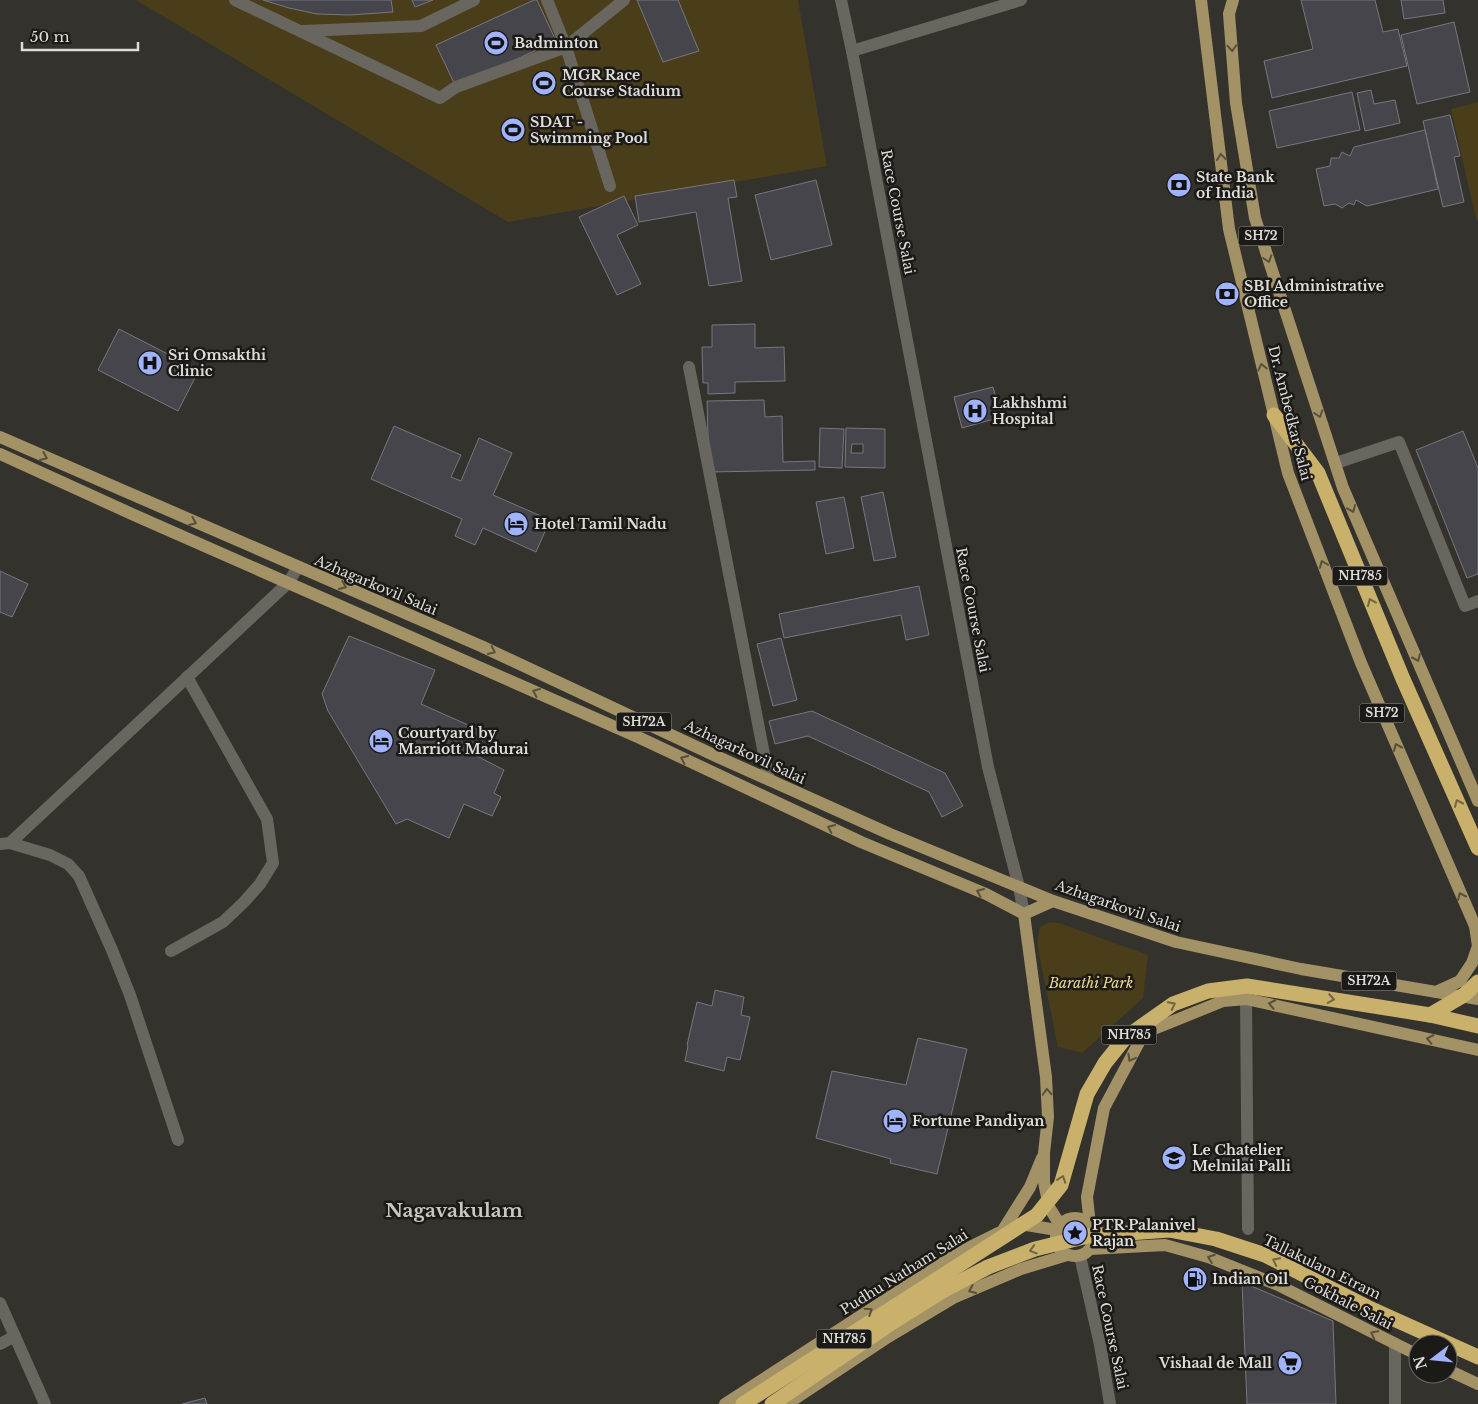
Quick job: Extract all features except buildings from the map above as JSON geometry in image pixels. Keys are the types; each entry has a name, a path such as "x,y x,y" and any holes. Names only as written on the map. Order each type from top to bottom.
{"highway":[{"name":"NH785","path":"1274,415 1318,474 1403,679 1478,848"},
{"path":"1430,1015 1464,994 1478,982"},
{"name":"NH785","path":"743,1404 1037,1215 1061,1185 1087,1094 1105,1064 1125,1038 1172,1004 1208,991 1247,986 1430,1015 1478,1026"},
{"name":"Tallakulam Etram","path":"772,1404 890,1324 946,1289 988,1267 1035,1249 1088,1236 1169,1230 1216,1239 1265,1255 1367,1307 1478,1357"}],"main road":[{"name":"Dr. Ambedkar Salai","path":"1202,0 1229,228 1288,474 1361,663 1475,926 1478,946 1472,963 1460,981 1436,992"},
{"name":"Dr. Ambedkar Salai","path":"1233,0 1229,14 1236,103 1255,218 1343,488 1478,801"},
{"name":"Azhagarkovil Salai","path":"0,437 481,646 890,834 1053,901 1176,942 1302,969 1478,999"},
{"name":"SH72A","path":"0,454 640,738 861,842 986,894 1024,914"},
{"path":"1024,914 1053,901"},
{"name":"Race Course Salai","path":"1024,914 1046,1077 1048,1117 1044,1153 1044,1182 1048,1207 1059,1227"},
{"path":"786,1404 953,1298 1020,1269 1079,1253 1094,1243 1087,1197 1104,1108 1144,1033 1223,1001 1246,999 1478,1050"},
{"path":"1003,1230 1030,1187 1044,1153"},
{"path":"1079,1253 1058,1247 1056,1241 1059,1227 1065,1220 1071,1218 1078,1218 1090,1224"},
{"name":"Pudhu Natham Salai","path":"725,1404 966,1249 1003,1230 1020,1224 1059,1227"},
{"name":"Gokhale Salai","path":"1079,1253 1165,1246 1208,1257 1278,1285 1408,1350"},
{"path":"1458,1375 1478,1384"}],"street":[{"path":"236,0 440,98 456,88 566,47 624,0"},
{"path":"300,31 421,26 474,0"},
{"path":"548,0 566,47 610,186"},
{"name":"Race Course Salai","path":"841,0 988,767 1019,887 1024,914"},
{"path":"852,51 1019,0"},
{"path":"689,367 769,780"},
{"path":"1336,463 1399,442 1465,606 1478,600"},
{"path":"5,843 187,678 288,583 298,567"},
{"path":"171,951 224,922 260,884 273,863 267,819 187,678"},
{"path":"5,843 50,855 68,864 79,876 130,995 178,1140"},
{"path":"1246,999 1248,1229"},
{"name":"Race Course Salai","path":"1079,1253 1100,1345 1110,1404"},
{"path":"0,1302 3,1317 15,1336 44,1404"},
{"path":"0,1344 15,1336"},
{"path":"1395,1344 1395,1404"}],"green space":[{"name":"MGR Race Course Stadium","path":"136,0 798,0 827,166 508,222"},
{"path":"1478,102 1478,221 1451,109"},
{"name":"Barathi Park","path":"1050,922 1059,923 1148,955 1143,998 1082,1053 1058,1047 1037,944 1040,927"}],"place":[{"name":"Badminton","path":"496,43"},
{"name":"MGR Race Course Stadium","path":"544,83"},
{"name":"SDAT - Swimming Pool","path":"513,130"},
{"name":"State Bank of India","path":"1179,185"},
{"name":"SBI Administrative Office","path":"1227,294"},
{"name":"Sri Omsakthi Clinic","path":"150,363"},
{"name":"Lakhshmi Hospital","path":"975,411"},
{"name":"Hotel Tamil Nadu","path":"516,524"},
{"name":"Courtyard by Marriott Madurai","path":"381,741"},
{"name":"Fortune Pandiyan","path":"895,1121"},
{"name":"Le Chatelier Melnilai Palli","path":"1174,1158"},
{"name":"PTR Palanivel Rajan","path":"1075,1233"},
{"name":"Indian Oil","path":"1195,1279"},
{"name":"Vishaal de Mall","path":"1290,1363"}],"district":[{"name":"Nagavakulam","path":"454,1210"}]}
